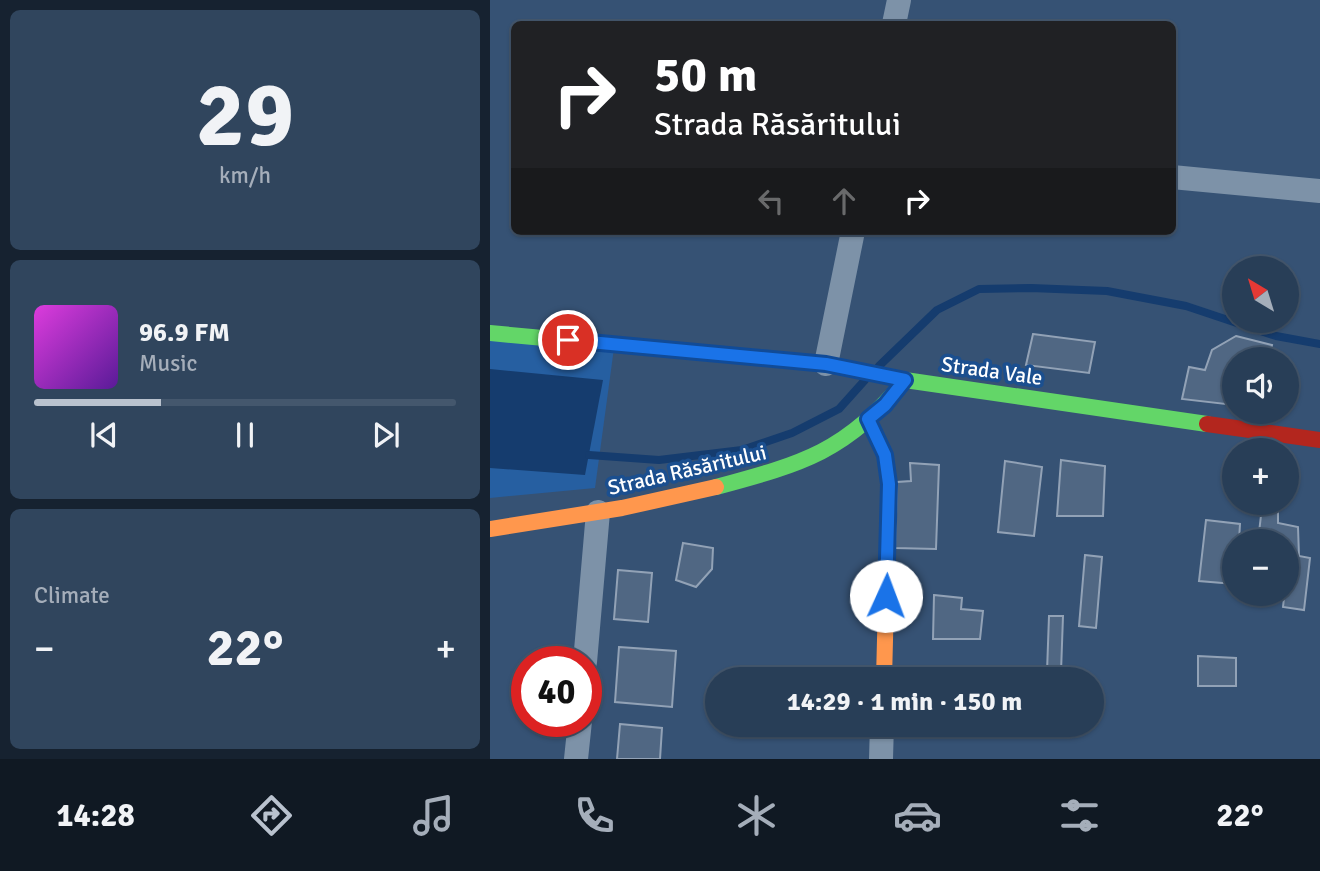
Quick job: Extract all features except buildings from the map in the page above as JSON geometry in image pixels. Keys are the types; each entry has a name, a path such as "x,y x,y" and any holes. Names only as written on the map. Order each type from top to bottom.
{"street":[{"path":"895,21 899,0"},
{"path":"1176,177 1320,191"},
{"path":"826,364 852,235"},
{"name":"Strada Vale","path":"490,333 826,364 905,380 1320,440"},
{"name":"Strada Răsăritului","path":"490,529 598,512 718,488 790,466 836,445 885,405 905,380"},
{"path":"868,419 885,455 889,484 884,667"},
{"path":"586,646 598,512"},
{"path":"576,759 578,737"},
{"path":"881,759 882,737"}],"shaded area":[{"path":"490,335 614,348 595,488 490,498"},
{"path":"490,369 603,380 585,475 490,468"}],"waterway":[{"path":"879,366 937,310 979,289 1107,291 1186,306 1276,336 1320,344"},
{"path":"589,455 659,460 742,450 792,433 839,409 865,380"}],"traffic: fast":[{"path":"490,333 826,364 905,380 1207,424"},
{"path":"716,487 773,471 821,452 863,424 905,380"}],"traffic: slow":[{"path":"868,419 885,455 889,484 884,667"},
{"path":"490,529 622,508 716,487"}],"traffic: jam":[{"path":"1207,424 1320,440"}],"route":[{"path":"568,340 826,364 905,380 885,405 868,419 885,455 889,484 886,596"}]}
